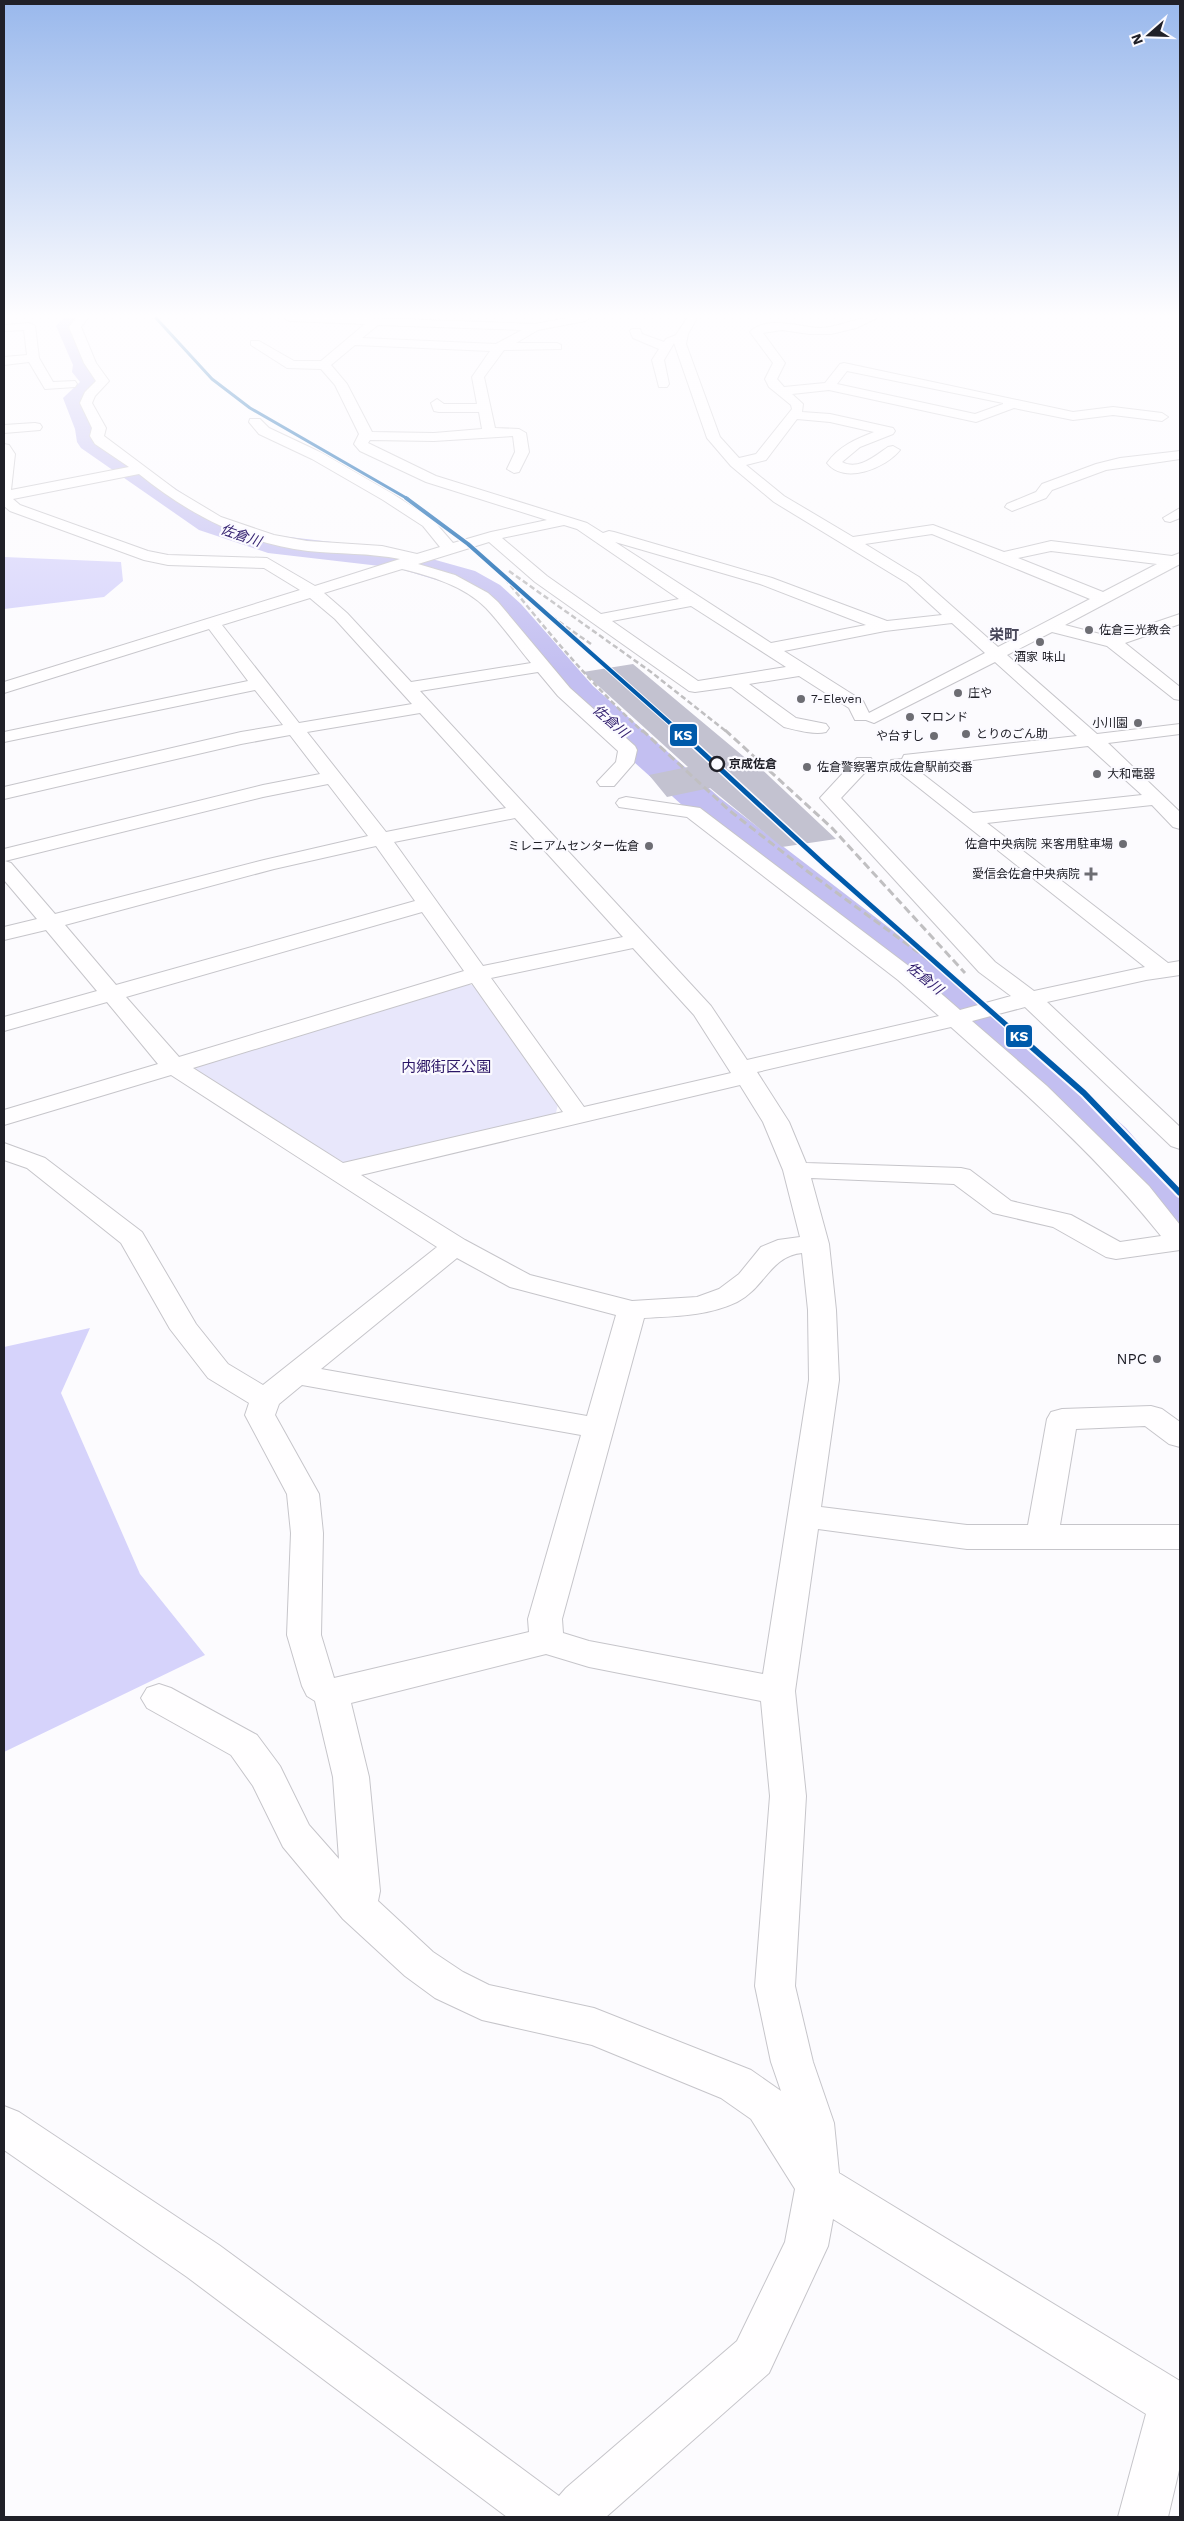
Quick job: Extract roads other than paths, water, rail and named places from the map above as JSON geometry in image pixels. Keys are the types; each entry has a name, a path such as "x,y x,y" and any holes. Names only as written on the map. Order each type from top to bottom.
{"street":[{"path":"98,436 100,441 142,469 171,493 216,520 271,539 307,546 382,551 418,559"},
{"path":"274,436 317,456 388,497 428,523 450,549"},
{"path":"443,436 365,436 361,444 365,448 432,479 565,520 585,528 766,581 885,626"},
{"path":"514,469 522,452 519,436"},
{"path":"713,436 736,463 779,499 913,580 1094,741 1180,823"},
{"path":"736,463 761,457 778,436"},
{"path":"875,436 855,444 842,455 863,459 874,464 893,450"},
{"path":"417,447 521,444"},
{"path":"4,448 8,454 4,494 15,508 144,555 168,560 267,562 312,591 341,616 703,1011 745,1072 776,1122 796,1170 815,1244 822,1310 824,1380 778,1691 788,1796 774,1986 792,2062 813,2123 818,2186 806,2246 752,2358 583,2505 574,2517"},
{"path":"1012,507 1041,495 1046,487 1101,467 1120,462 1180,455"},
{"path":"4,494 142,469"},
{"path":"4,688 491,536 565,520"},
{"path":"585,528 693,601 857,705 867,717 996,654 1177,560"},
{"path":"850,542 933,529 1103,598"},
{"path":"491,536 541,579 695,687 802,670"},
{"path":"1004,557 1051,546 1177,560"},
{"path":"401,564 444,576 482,595 564,692 628,750 625,763 607,782"},
{"path":"598,619 693,601"},
{"path":"768,649 885,626 956,618"},
{"path":"1113,642 1180,619"},
{"path":"212,623 331,778 381,839 479,974 578,1116"},
{"path":"1050,626 1113,642 1180,695"},
{"path":"407,688 542,666"},
{"path":"1155,675 1180,672"},
{"path":"736,682 790,723 820,728"},
{"path":"4,737 259,684"},
{"path":"4,793 194,749 294,729 425,707"},
{"path":"1172,969 969,820 904,762 1094,741 1180,729"},
{"path":"864,762 830,798 987,967 1030,999 1180,1141"},
{"path":"4,856 263,791 331,778"},
{"path":"969,820 1157,799"},
{"path":"626,802 693,812 779,880 906,974 1038,1091 1100,1151 1140,1192 1180,1242"},
{"path":"4,934 271,864 381,839 520,811"},
{"path":"4,867 173,1066 455,1246 520,1281 552,1291 632,1310 701,1306 729,1295 748,1280 771,1253 788,1246 815,1244"},
{"path":"4,1024 428,904"},
{"path":"4,1118 479,974 638,940"},
{"path":"340,1172 578,1116 956,1019 989,1008 1172,969"},
{"path":"4,1152 36,1163 66,1184 78,1197 132,1238 184,1329 218,1371 265,1399"},
{"path":"796,1170 961,1176 1002,1207 1062,1221 1116,1251 1180,1242"},
{"path":"358,1907 361,1891 351,1777 331,1694 318,1686 304,1635 307,1533 303,1494 260,1415 265,1399 455,1246"},
{"path":"546,1641 545,1619 632,1310"},
{"path":"296,1374 598,1428"},
{"path":"1042,1537 1062,1419 1151,1416 1180,1437"},
{"path":"804,1516 967,1537 1180,1537"},
{"path":"331,1694 546,1641 589,1654 778,1691"},
{"path":"159,1698 244,1745 267,1777 296,1836 358,1907 419,1964 449,1985 482,2002 594,2027 736,2084 766,2105 818,2186 1176,2406 1143,2517"},
{"path":"4,2126 203,2261 547,2517"}],"waterway":[{"name":"佐倉川","path":"89,436 90,442 209,524 268,544 400,559 464,578 489,592 510,611 580,694 706,806 940,989 1108,1139 1180,1223"}],"railway":[{"path":"509,571 651,672 727,732"},
{"path":"500,572 568,655 643,732"},
{"path":"538,607 591,644"},
{"path":"642,730 730,811 807,871 952,977"},
{"path":"725,730 832,828 965,973"}],"place":[{"name":"佐倉三光教会","path":"1089,630"},
{"name":"酒家 味山","path":"1040,642"},
{"name":"庄や","path":"958,693"},
{"name":"7-Eleven","path":"801,699"},
{"name":"マロンド","path":"910,717"},
{"name":"小川園","path":"1138,723"},
{"name":"とりのごん助","path":"966,734"},
{"name":"や台すし","path":"934,736"},
{"name":"京成佐倉","path":"717,764"},
{"name":"佐倉警察署京成佐倉駅前交番","path":"807,767"},
{"name":"大和電器","path":"1097,774"},
{"name":"佐倉中央病院 来客用駐車場","path":"1123,844"},
{"name":"ミレニアムセンター佐倉","path":"649,846"},
{"name":"愛信会佐倉中央病院","path":"1091,874"},
{"name":"NPC","path":"1157,1359"}],"district":[{"name":"栄町","path":"1004,635"}],"park label":[{"name":"内郷街区公園","path":"446,1067"}]}
